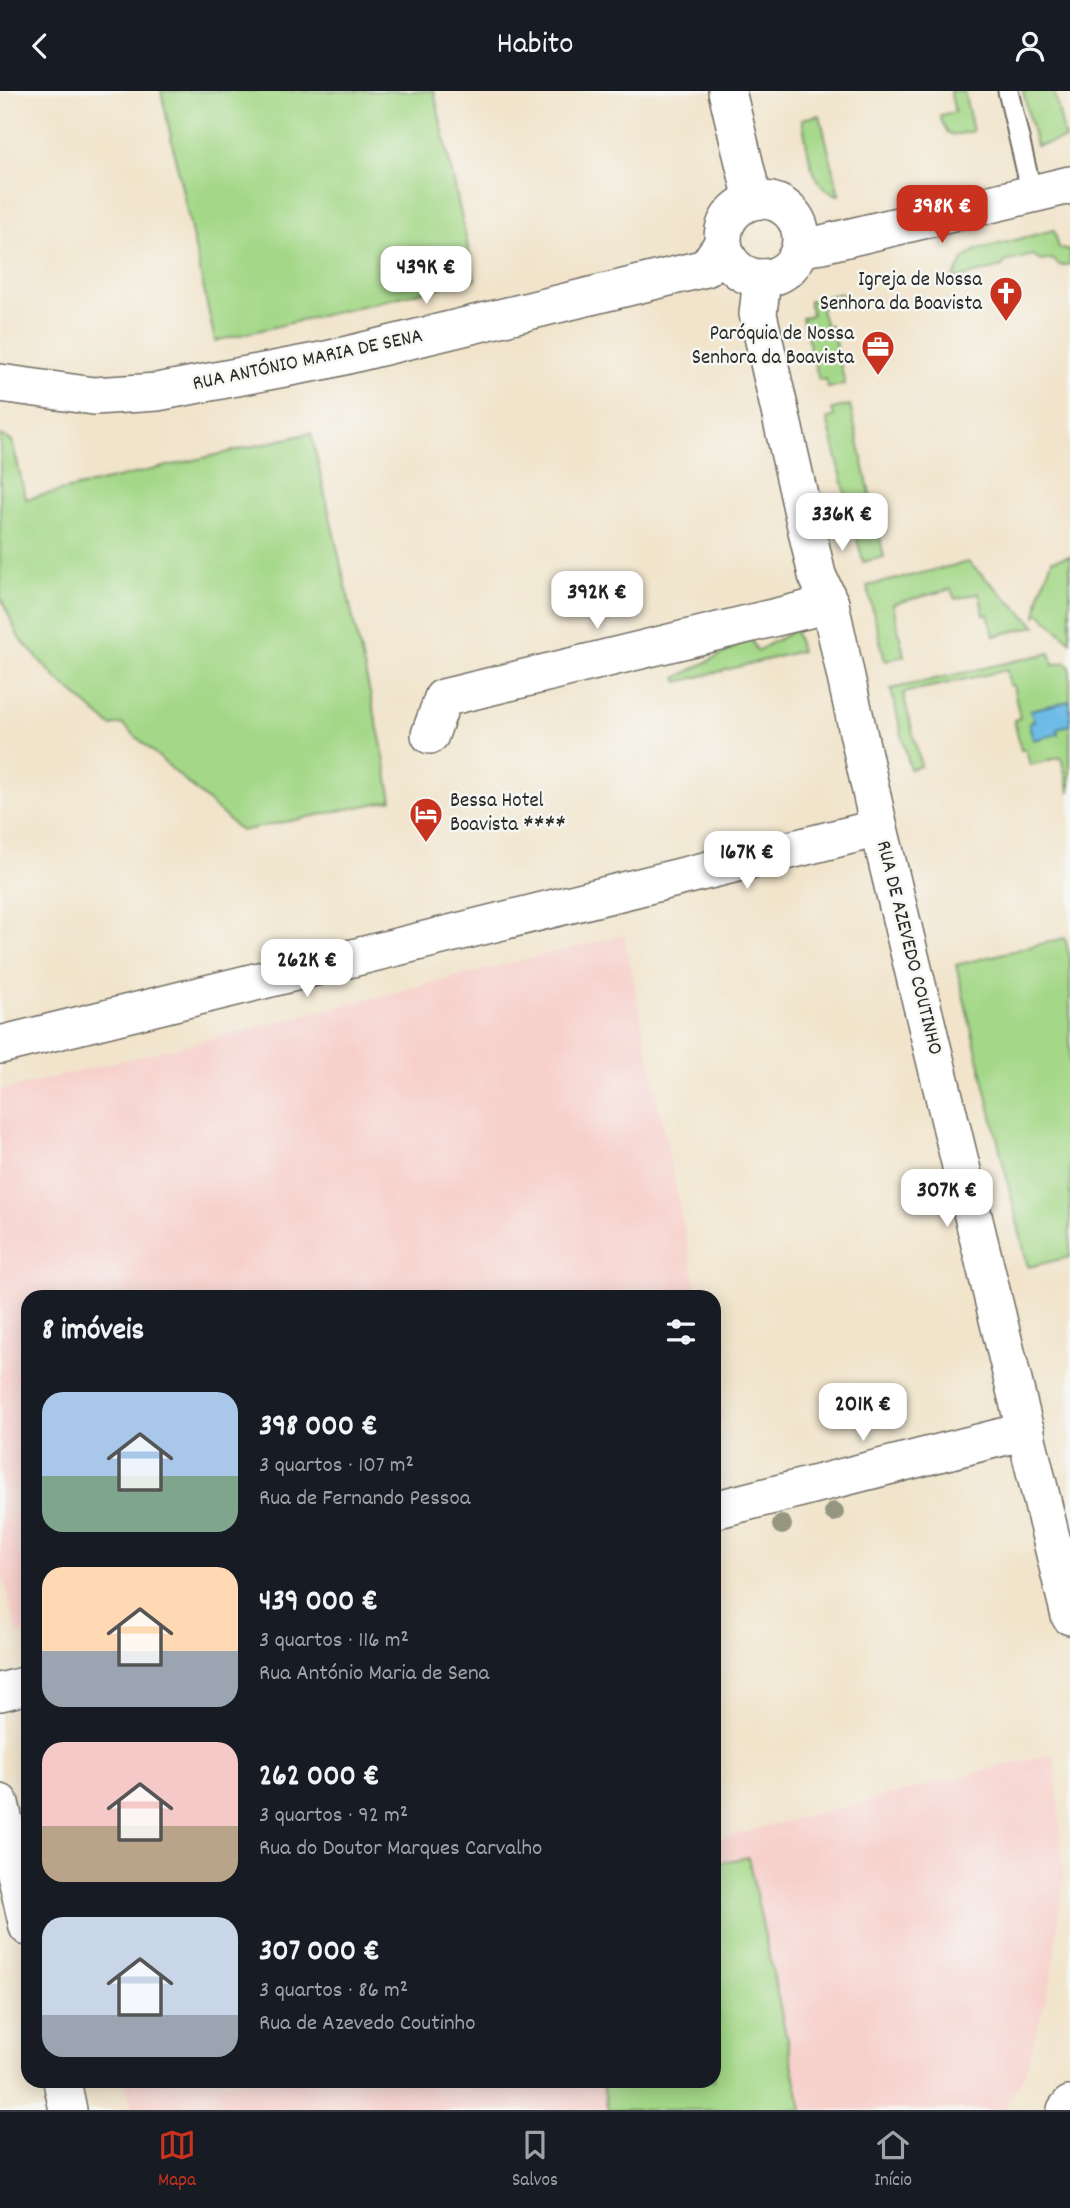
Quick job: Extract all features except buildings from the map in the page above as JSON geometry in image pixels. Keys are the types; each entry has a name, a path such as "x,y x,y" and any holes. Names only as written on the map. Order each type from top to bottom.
{"street":[{"path":"727,91 753,200"},
{"path":"801,249 1070,185"},
{"path":"753,200 772,200 785,206 800,227 801,249 792,264 771,278 745,275 726,257 722,245 727,220 735,209 753,200"},
{"name":"RUA ANTÓNIO MARIA DE SENA","path":"0,383 94,396 123,395 157,392 271,371 706,268 722,245"},
{"name":"RUA DE AZEVEDO COUTINHO","path":"762,278 758,314 817,575 830,604 879,828 1070,1616"},
{"path":"430,735 443,698 830,604"},
{"path":"0,1045 879,828"},
{"path":"721,1508 1026,1431"},
{"path":"0,1692 21,1687"},
{"path":"0,1803 21,1896"},
{"path":"63,2088 68,2110"},
{"path":"1066,2110 1070,2105"}],"lane":[{"path":"1008,91 1032,194"}],"shaded area":[{"path":"624,935 697,1290 21,1290 21,1635 18,1636 0,1566 0,1091"},
{"path":"1054,1753 1064,1876 1051,1980 1025,2072 1004,2110 132,2110 127,2088 721,2088 721,1838"}],"green space":[{"path":"161,91 434,91 475,279 215,341"},
{"path":"950,91 964,91 973,131 954,134 947,132 940,115 955,112"},
{"path":"1023,91 1054,91 1065,139 1036,146"},
{"path":"820,115 839,195 821,184 808,153 802,119"},
{"path":"1054,230 1059,248 1070,251 1070,264 1061,266 1052,259 1041,261 1033,255 1005,262 1002,267 952,280 964,259 976,250"},
{"path":"844,294 849,299 824,305 821,310 826,326 831,326 845,384 828,388 826,379 819,380 802,318 812,315 809,301"},
{"path":"850,405 884,557 863,562 827,419 834,416 832,409"},
{"path":"311,433 392,800 241,831 122,724 111,726 56,678 19,638 0,596 0,435 12,441 26,499"},
{"path":"1070,556 1070,641 1040,613 1036,616 1040,593 1052,560"},
{"path":"968,562 1036,626 994,636 988,614 984,615 979,593 955,599 951,589 893,604 904,656 885,661 867,586"},
{"path":"795,630 801,651 678,682 676,678 751,639 757,651"},
{"path":"1050,653 1053,665 1066,662 1070,666 1070,793 1061,757 1030,765 1026,750 1021,750 1014,720 1020,718 1007,670 903,693 921,766 910,769 891,689"},
{"path":"1065,938 1070,959 1070,1257 1028,1267 956,965"},
{"path":"748,1857 802,2110 608,2110 603,2088 721,2088 721,1863"}],"water":[{"path":"1070,701 1070,725 1057,728 1058,734 1033,740 1029,723 1034,721 1030,710"}],"place":[{"name":"Igreja de Nossa Senhora da Boavista","path":"1006,323"},
{"name":"Paróquia de Nossa Senhora da Boavista","path":"878,377"},
{"name":"Bessa Hotel Boavista ****","path":"426,844"}]}
